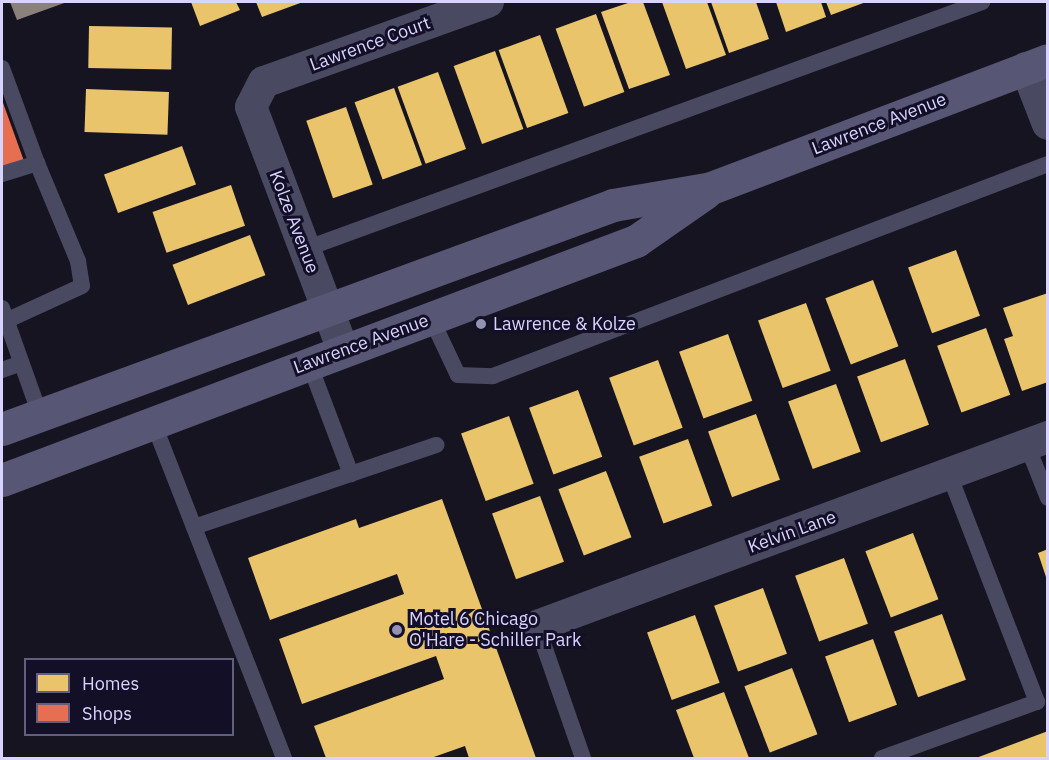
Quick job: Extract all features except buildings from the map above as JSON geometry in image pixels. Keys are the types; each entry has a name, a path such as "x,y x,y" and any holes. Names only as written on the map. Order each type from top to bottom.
{"main road":[{"name":"Lawrence Avenue","path":"2,429 326,307 614,205 711,188 1037,64"},
{"name":"Lawrence Avenue","path":"2,480 636,241 711,188"}],"street":[{"name":"Lawrence Court","path":"258,94 264,82 488,2"},
{"path":"1037,64 1047,124"},
{"name":"Kolze Avenue","path":"258,94 251,107 343,351"},
{"name":"Kelvin Lane","path":"537,626 1037,441"}],"lane":[{"path":"305,249 982,2"},
{"path":"2,68 37,162 78,261 82,286 5,324 40,415"},
{"path":"2,174 37,162"},
{"path":"431,318 458,375 493,376 1047,165"},
{"path":"2,370 21,363"},
{"path":"309,363 351,474"},
{"path":"153,422 284,759"},
{"path":"1037,441 1047,498"},
{"path":"194,527 436,445"},
{"path":"882,759 1037,702 949,474"},
{"path":"537,626 583,759"}],"place":[{"name":"Lawrence & Kolze","path":"481,324"},
{"name":"Motel 6 Chicago O'Hare - Schiller Park","path":"397,630"}]}
